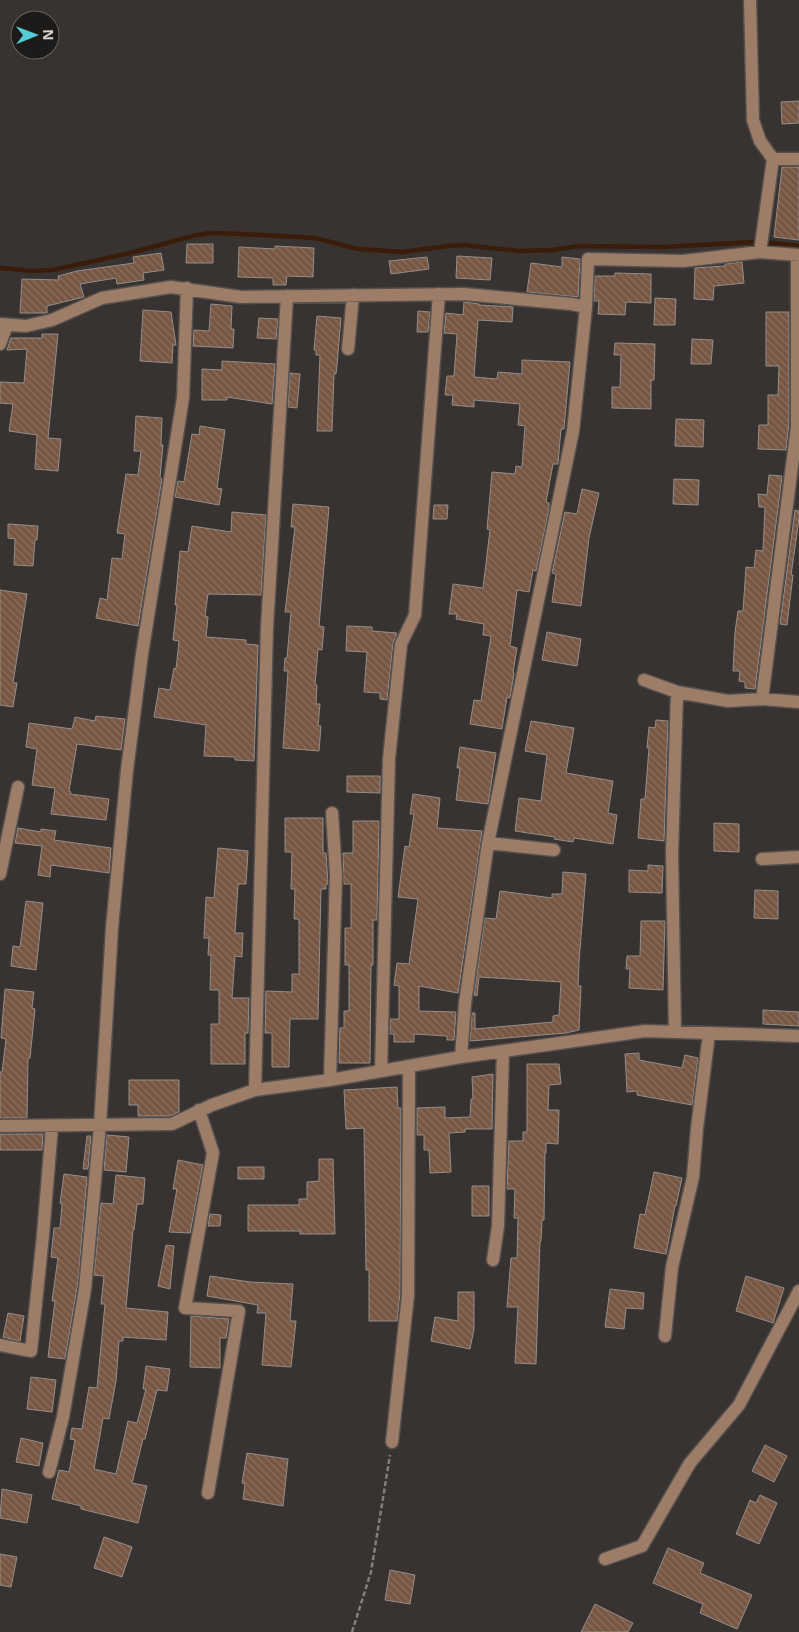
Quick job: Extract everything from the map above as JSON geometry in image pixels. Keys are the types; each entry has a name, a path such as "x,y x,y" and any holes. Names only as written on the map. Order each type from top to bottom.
{"street":[{"path":"750,0 753,120 760,141 773,159 760,252"},
{"path":"773,159 799,158"},
{"path":"461,1057 465,1002 488,843 573,430 586,307 588,259 683,261 760,252 798,255 797,427 762,699"},
{"path":"0,344 3,324 26,326 52,320 102,298 171,287 241,297 464,294 586,307"},
{"path":"50,1472 63,1417 85,1289 100,1126 112,928 127,770 142,654 184,398 187,288"},
{"path":"382,1071 389,759 401,644 415,615 438,294"},
{"path":"348,349 353,295"},
{"path":"255,1090 267,627 287,296"},
{"path":"644,680 677,692 728,701 762,699 799,702"},
{"path":"675,1032 672,852 677,692"},
{"path":"0,874 18,787"},
{"path":"330,1080 336,875 332,813"},
{"path":"488,843 554,850"},
{"path":"762,860 799,857"},
{"path":"0,1126 172,1124 199,1110 255,1090 330,1080 461,1057 645,1031 799,1036"},
{"path":"665,1336 672,1266 693,1177 696,1128 709,1034"},
{"path":"493,1260 498,1226 503,1051"},
{"path":"392,1442 408,1295 409,1066"},
{"path":"199,1110 213,1153 185,1308 240,1311 208,1493"},
{"path":"0,1346 31,1351 52,1126"},
{"path":"605,1559 642,1546 690,1463 739,1405 799,1291"}],"path":[{"path":"352,1632 371,1572 392,1442"}],"building":[{"path":"799,101 799,123 782,124 781,102"},
{"path":"782,167 799,167 799,240 774,237"},
{"path":"187,244 213,244 213,263 186,263"},
{"path":"275,246 314,248 313,277 287,276 286,285 273,285 273,278 238,277 239,247 275,249"},
{"path":"161,253 164,270 143,273 144,280 117,284 116,278 80,284 84,297 47,306 47,313 20,313 22,279 59,280 58,276 77,271 134,263 133,257"},
{"path":"457,256 492,258 490,280 456,278"},
{"path":"427,257 429,269 391,274 389,261"},
{"path":"562,257 580,259 578,297 527,292 531,263 562,267"},
{"path":"742,262 744,283 714,286 713,300 694,299 695,268 725,266 725,264"},
{"path":"615,273 651,274 651,303 626,302 625,315 598,314 599,301 594,301 595,276 615,276"},
{"path":"655,298 676,299 675,325 654,325"},
{"path":"464,302 513,307 512,322 478,320 474,377 497,379 498,372 522,374 522,360 570,362 564,429 561,429 558,464 553,464 546,502 549,503 549,509 536,571 533,570 529,592 517,590 510,646 517,648 510,698 507,697 502,729 470,724 474,700 481,701 491,636 483,635 484,624 456,619 457,614 449,614 453,584 483,588 490,530 487,529 492,472 515,474 516,466 522,467 525,426 518,425 520,404 474,400 474,407 452,405 453,395 445,395 447,376 454,376 457,334 444,333 446,313 463,315"},
{"path":"211,304 232,306 231,329 234,329 233,348 193,346 194,330 209,331"},
{"path":"143,310 171,312 176,345 173,345 172,363 140,361"},
{"path":"418,311 430,312 428,332 417,332"},
{"path":"766,312 789,312 789,422 786,450 758,449 759,425 768,425 768,395 778,395 779,366 766,366"},
{"path":"317,316 341,318 336,374 334,374 332,431 317,431 320,355 316,355 316,350 314,350"},
{"path":"259,318 278,319 276,339 257,338"},
{"path":"42,334 58,334 48,438 61,439 58,471 35,469 37,435 9,431 13,404 0,403 0,382 24,383 27,349 7,350 11,338 42,338"},
{"path":"692,339 713,340 711,364 691,364"},
{"path":"615,343 655,344 654,380 651,380 651,409 612,408 612,387 620,387 621,355 614,355"},
{"path":"222,361 275,364 272,404 227,397 227,400 202,400 202,369 222,370"},
{"path":"290,373 300,374 297,408 288,407"},
{"path":"136,416 162,418 161,445 163,445 160,478 162,479 138,626 96,618 100,598 107,600 112,558 122,559 125,534 117,533 126,474 138,475 141,451 134,451"},
{"path":"676,419 704,420 703,447 675,446"},
{"path":"200,426 225,430 217,488 222,489 219,505 175,497 178,481 184,482 192,434 199,435"},
{"path":"769,475 782,476 755,689 745,688 745,682 739,681 740,671 733,671 735,632 738,611 743,611 746,567 754,568 756,550 763,551 765,507 759,507 758,494 767,495"},
{"path":"674,479 699,480 698,505 673,504"},
{"path":"582,489 599,493 589,538 581,606 552,602 556,574 552,573 565,512 577,514"},
{"path":"293,504 329,507 319,626 324,627 322,650 318,649 315,685 317,685 316,704 320,704 318,726 321,726 319,751 283,748 288,671 284,671 291,612 285,612 295,527 291,527"},
{"path":"434,505 448,505 447,519 433,519"},
{"path":"795,510 799,511 799,519 791,575 793,575 787,625 780,624"},
{"path":"232,512 266,515 261,595 208,594 205,616 208,617 206,637 246,640 246,644 258,645 254,761 235,760 235,757 204,756 206,725 154,717 159,688 170,690 174,668 176,669 179,641 173,640 180,551 188,552 192,526 231,532"},
{"path":"8,524 38,526 33,566 14,565 15,539 8,538"},
{"path":"0,590 27,594 13,683 17,683 13,707 0,705"},
{"path":"347,626 372,627 372,631 397,633 393,643 387,700 380,699 380,693 364,692 367,652 346,651"},
{"path":"547,632 581,639 577,666 542,660"},
{"path":"96,716 125,719 121,750 77,744 69,791 71,792 70,794 109,799 106,820 51,814 55,788 32,785 37,749 26,747 29,723 72,729 75,717 95,721"},
{"path":"656,720 668,721 664,841 638,838 641,799 645,799 649,727 655,728"},
{"path":"531,721 574,728 566,773 613,781 608,813 617,815 613,844 574,838 573,842 554,839 555,837 515,831 519,798 541,801 547,755 525,751"},
{"path":"460,747 496,753 488,804 456,800 460,768 457,768"},
{"path":"347,776 380,776 380,793 347,792"},
{"path":"413,794 440,798 437,828 482,831 458,993 419,986 419,1011 456,1012 454,1040 447,1040 447,1036 414,1034 414,1042 394,1042 394,1034 390,1034 390,1019 399,1019 399,986 394,985 397,963 409,964 418,899 398,897 405,846 409,847 414,814 410,814"},
{"path":"285,818 323,818 323,853 326,853 328,884 326,884 326,889 321,889 318,1019 290,1019 289,1067 272,1067 272,1033 265,1033 266,991 292,992 292,974 299,974 299,919 294,919 295,889 291,889 292,852 285,852"},
{"path":"353,821 379,821 377,920 373,920 373,965 371,965 370,1063 339,1063 340,1028 344,1028 344,1011 349,1011 349,965 345,965 345,928 351,928 351,884 344,884 343,853 353,853"},
{"path":"714,823 739,824 739,852 714,851"},
{"path":"18,828 41,832 41,829 56,831 54,840 111,848 109,873 51,865 50,877 38,875 42,846 15,843"},
{"path":"218,848 248,851 246,884 238,884 235,933 243,933 242,957 235,956 232,998 249,998 248,1033 245,1033 245,1064 211,1064 211,1024 219,1024 219,990 210,990 211,955 208,955 209,938 204,938 206,897 214,898"},
{"path":"648,865 663,866 662,893 629,892 629,870 648,871"},
{"path":"563,872 586,874 579,962 578,986 581,986 579,1030 566,1033 470,1041 472,1013 475,1013 475,1029 553,1022 553,1016 559,1015 561,982 479,977 477,996 474,995 485,918 496,919 500,891 552,898 552,894 562,894"},
{"path":"755,890 778,891 778,919 754,918"},
{"path":"26,901 43,903 36,970 11,966 13,946 20,947"},
{"path":"641,921 665,921 663,990 629,988 630,969 626,969 627,956 640,956"},
{"path":"5,989 34,992 32,1008 35,1009 30,1058 28,1058 27,1118 0,1118 0,1072 2,1072 6,1039 1,1038"},
{"path":"763,1010 799,1012 799,1026 763,1024"},
{"path":"639,1053 639,1060 682,1068 685,1055 698,1058 692,1105 637,1095 637,1091 627,1092 625,1054"},
{"path":"527,1064 559,1064 561,1084 549,1085 548,1110 559,1110 558,1144 546,1143 545,1153 544,1220 542,1220 540,1241 536,1364 515,1363 518,1307 507,1307 511,1258 517,1258 518,1218 514,1218 515,1189 507,1189 509,1141 523,1141 523,1132 527,1132"},
{"path":"493,1074 492,1129 465,1129 465,1132 449,1133 451,1172 430,1173 429,1150 424,1150 424,1135 417,1135 417,1108 445,1107 445,1118 470,1117 471,1099 473,1099 472,1077"},
{"path":"129,1080 179,1080 179,1112 170,1116 138,1116 138,1105 129,1105"},
{"path":"397,1087 398,1108 401,1108 400,1293 397,1321 369,1321 369,1270 366,1270 364,1128 346,1129 344,1090"},
{"path":"0,1134 43,1134 42,1150 0,1150"},
{"path":"107,1135 129,1137 126,1172 104,1170"},
{"path":"87,1136 91,1136 88,1169 83,1169"},
{"path":"319,1159 333,1159 335,1234 300,1234 300,1231 248,1231 248,1205 299,1205 299,1199 307,1199 307,1182 319,1181"},
{"path":"178,1160 203,1165 190,1233 169,1232 177,1189 173,1189"},
{"path":"238,1167 264,1167 264,1179 238,1179"},
{"path":"654,1172 682,1178 666,1254 634,1248 640,1214 645,1215"},
{"path":"64,1174 87,1177 78,1282 65,1359 48,1357 55,1301 52,1301 58,1258 51,1257 54,1228 60,1228 62,1204 60,1203"},
{"path":"116,1175 145,1178 143,1204 137,1204 133,1230 126,1308 168,1312 166,1340 123,1337 123,1341 119,1341 116,1381 109,1419 103,1418 94,1469 116,1474 128,1421 137,1423 146,1389 143,1389 146,1366 170,1369 167,1391 157,1390 132,1483 147,1486 138,1523 81,1509 81,1506 52,1499 59,1470 69,1472 75,1440 70,1439 72,1428 82,1429 89,1387 97,1388 105,1304 101,1304 104,1276 94,1275 101,1203 113,1204"},
{"path":"472,1186 489,1186 489,1216 472,1216"},
{"path":"210,1214 221,1215 220,1226 208,1226"},
{"path":"166,1245 174,1246 170,1289 158,1286"},
{"path":"210,1276 250,1282 293,1284 290,1321 296,1321 291,1367 262,1365 266,1313 257,1313 258,1305 207,1296"},
{"path":"746,1276 784,1288 773,1323 736,1311"},
{"path":"610,1289 644,1293 643,1309 626,1308 624,1329 605,1327"},
{"path":"458,1292 474,1292 474,1329 470,1349 431,1341 435,1317 458,1321"},
{"path":"8,1313 24,1316 20,1341 3,1337"},
{"path":"191,1316 229,1319 226,1338 220,1338 220,1368 190,1367"},
{"path":"31,1377 56,1380 52,1412 27,1409"},
{"path":"21,1438 43,1443 39,1466 16,1462"},
{"path":"765,1445 787,1456 774,1482 752,1471"},
{"path":"247,1453 288,1459 283,1506 243,1499 245,1484 242,1483"},
{"path":"2,1489 32,1495 27,1523 0,1518"},
{"path":"760,1495 777,1503 759,1544 736,1534 750,1500 756,1503"},
{"path":"104,1537 132,1547 122,1577 94,1568"},
{"path":"668,1548 704,1563 700,1573 752,1595 737,1629 700,1613 703,1604 653,1583"},
{"path":"0,1554 17,1557 11,1587 0,1585"},
{"path":"390,1570 415,1575 410,1604 385,1600"},
{"path":"595,1604 633,1623 628,1632 581,1632"}],"waterway":[{"path":"0,268 31,271 53,270 209,233 315,238 358,249 403,252 464,245 519,251 552,250 579,246 661,247 755,242"},
{"path":"765,242 799,246"}]}
